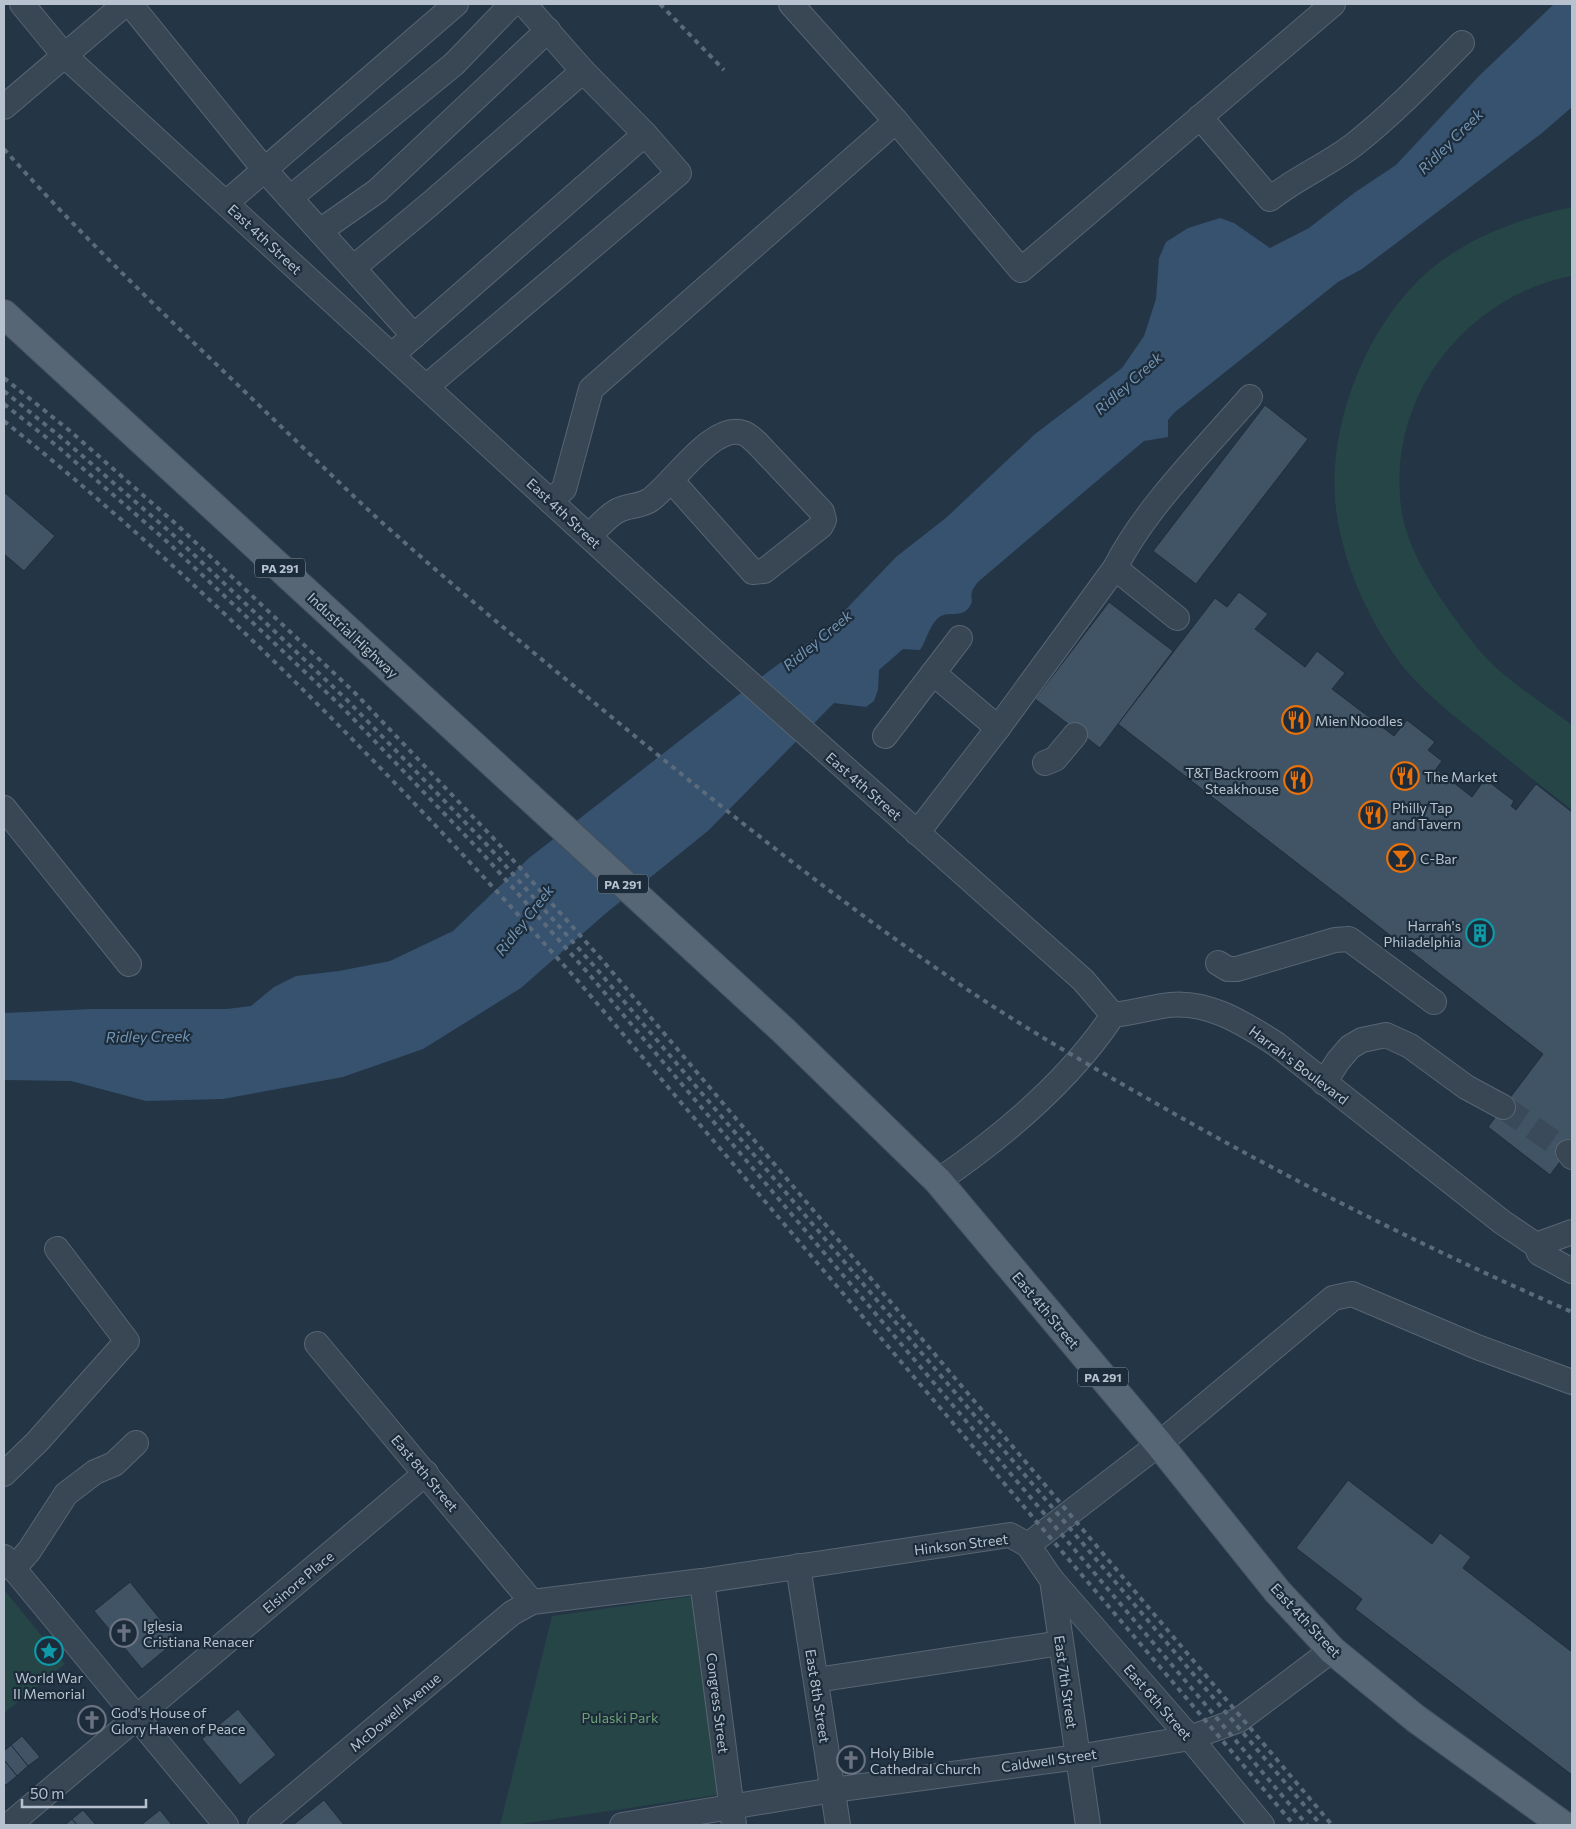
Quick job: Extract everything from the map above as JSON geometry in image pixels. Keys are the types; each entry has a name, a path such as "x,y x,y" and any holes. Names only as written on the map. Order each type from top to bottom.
{"main road":[{"name":"Industrial Highway","path":"4,314 592,854"},
{"name":"East 4th Street","path":"592,854 784,1031 938,1181 1159,1444 1277,1590 1332,1650 1415,1718 1563,1825"}],"street":[{"name":"East 4th Street","path":"22,4 64,55 717,654 1083,980 1113,1015"},
{"path":"4,107 125,4"},
{"path":"130,4 264,169 414,336"},
{"path":"226,204 456,4"},
{"path":"290,198 454,64 512,4"},
{"path":"426,387 679,174 645,134 583,71 524,4"},
{"path":"791,4 896,121 1021,270 1333,4"},
{"path":"320,232 377,191 548,30"},
{"path":"1200,117 1270,199 1304,175 1355,144 1398,106 1462,43"},
{"path":"353,268 583,71"},
{"path":"550,501 564,489 591,389 896,121"},
{"path":"392,356 645,134"},
{"path":"918,833 998,728 1115,568 1126,545 1143,521 1250,397"},
{"path":"589,536 609,516 619,510 647,502 670,480 718,436 725,432 744,433 756,442 822,512 824,520 821,526 764,571 753,572 670,480"},
{"path":"1115,568 1177,618"},
{"path":"885,736 960,638"},
{"path":"933,673 998,728"},
{"path":"1044,763 1055,760 1075,735"},
{"path":"4,808 129,964"},
{"path":"1218,963 1228,969 1237,969 1334,940 1349,939 1434,1002"},
{"name":"Harrah's Boulevard","path":"1113,1015 1163,1005 1188,1005 1214,1010 1236,1020 1276,1044 1502,1222 1536,1245 1539,1253 1572,1271"},
{"path":"938,1181 974,1156 1021,1116 1093,1045 1113,1015"},
{"path":"1324,1083 1338,1061 1350,1047 1362,1040 1386,1035 1410,1046 1466,1087 1503,1107"},
{"path":"1536,1245 1572,1232"},
{"name":"Harrah's Boulevard","path":"1536,1245 1553,1244 1572,1256"},
{"path":"4,1474 38,1442 127,1341 57,1249"},
{"name":"Hinkson Street","path":"532,1602 702,1581 1010,1535 1028,1545 1159,1444 1333,1298 1352,1294 1477,1347 1572,1382"},
{"name":"East 8th Street","path":"316,1344 426,1473 532,1602"},
{"path":"136,1443 114,1464 95,1472 66,1494 29,1551 8,1563 226,1825"},
{"name":"Elsinore Place","path":"9,1825 426,1473"},
{"name":"East 7th Street","path":"1028,1545 1052,1580 1088,1825"},
{"name":"East 8th Street","path":"798,1566 838,1825"},
{"name":"East 6th Street","path":"1052,1580 1190,1738 1262,1825"},
{"name":"Congress Street","path":"702,1581 732,1816"},
{"name":"McDowell Avenue","path":"260,1825 512,1613 532,1602"},
{"path":"816,1680 1061,1643"},
{"name":"Caldwell Street","path":"632,1825 732,1816 833,1790 1078,1757 1190,1738 1239,1720 1332,1650"}],"green space":[{"path":"1572,207 1572,276 1534,287 1499,305 1468,329 1441,358 1429,376 1410,415 1404,436 1399,480 1400,501 1408,536 1418,560 1453,616 1491,663 1572,725 1572,810 1447,710 1406,671 1387,644 1369,612 1353,577 1338,522 1335,487 1337,451 1344,415 1356,378 1372,344 1391,312 1414,285 1440,262 1455,252 1503,227"},
{"path":"4,1590 65,1664 4,1713"},
{"name":"Pulaski Park","path":"694,1596 724,1794 514,1825 500,1825 552,1616"}],"water":[{"name":"Ridley Creek","path":"1554,4 1572,4 1572,107 1542,133 1362,269 1338,282 1175,412 1168,420 1168,437 1144,441 979,581 972,590 972,602 964,612 946,614 937,619 920,650 903,649 879,670 878,690 874,701 866,707 834,703 709,830 605,914 521,988 423,1049 343,1077 223,1099 146,1101 71,1081 4,1080 4,1013 92,1009 227,1009 251,1006 274,987 296,976 339,971 390,961 453,931 529,858 769,671 828,628 896,557 947,517 1035,434 1122,368 1144,336 1156,299 1159,258 1166,242 1188,228 1220,218 1234,223 1270,248 1309,228 1354,193 1396,165 1479,76"}],"building":[{"path":"1265,405 1308,439 1196,584 1153,551"},
{"path":"4,492 55,536 24,571 4,554"},
{"name":"Harrah's Philadelphia","path":"1239,592 1268,614 1255,629 1305,667 1317,651 1345,673 1332,689 1394,736 1407,720 1435,742 1428,750 1442,761 1436,769 1472,797 1485,779 1514,801 1511,806 1516,810 1536,784 1572,812 1572,1146 1550,1175 1488,1127 1543,1054 1118,724 1215,598 1227,607"},
{"path":"1109,602 1173,651 1100,748 1035,699"},
{"path":"1348,1480 1432,1544 1440,1533 1471,1557 1463,1568 1572,1652 1572,1775 1355,1609 1362,1599 1296,1548"},
{"path":"130,1582 177,1640 142,1669 94,1611"},
{"path":"238,1709 276,1755 240,1785 202,1739"},
{"path":"22,1736 40,1757 28,1766 11,1745"},
{"path":"11,1745 28,1766 17,1776 4,1760 4,1751"},
{"path":"4,1760 17,1776 6,1785 4,1783"},
{"path":"324,1800 344,1825 293,1825"},
{"path":"83,1810 96,1825 77,1825 72,1819"},
{"path":"160,1810 172,1825 141,1825"},
{"path":"72,1819 77,1825 65,1825"}],"tunnel":[{"path":"1503,1107 1568,1152"}],"railway":[{"path":"660,4 724,70"},
{"path":"4,149 134,285 376,517 468,598 709,797 882,930 971,992 1063,1050 1208,1133 1362,1214 1572,1312"},
{"path":"4,378 70,431 176,524 355,693 496,841 603,961 1332,1825"},
{"path":"4,391 63,439 169,531 348,701 489,847 595,967 1321,1825"},
{"path":"4,404 57,446 163,538 342,707 483,854 588,973 1307,1825"},
{"path":"4,421 157,551 303,689 443,833 511,907 578,981 1294,1825"}],"place":[{"name":"Mien Noodles","path":"1296,720"},
{"name":"The Market","path":"1405,776"},
{"name":"T&T Backroom Steakhouse","path":"1298,780"},
{"name":"Philly Tap and Tavern","path":"1373,815"},
{"name":"C-Bar","path":"1401,858"},
{"name":"Harrah's Philadelphia","path":"1480,933"},
{"name":"Iglesia Cristiana Renacer","path":"124,1633"},
{"name":"World War II Memorial","path":"49,1651"},
{"name":"God's House of Glory Haven of Peace","path":"92,1720"},
{"name":"Holy Bible Cathedral Church","path":"851,1760"}]}
